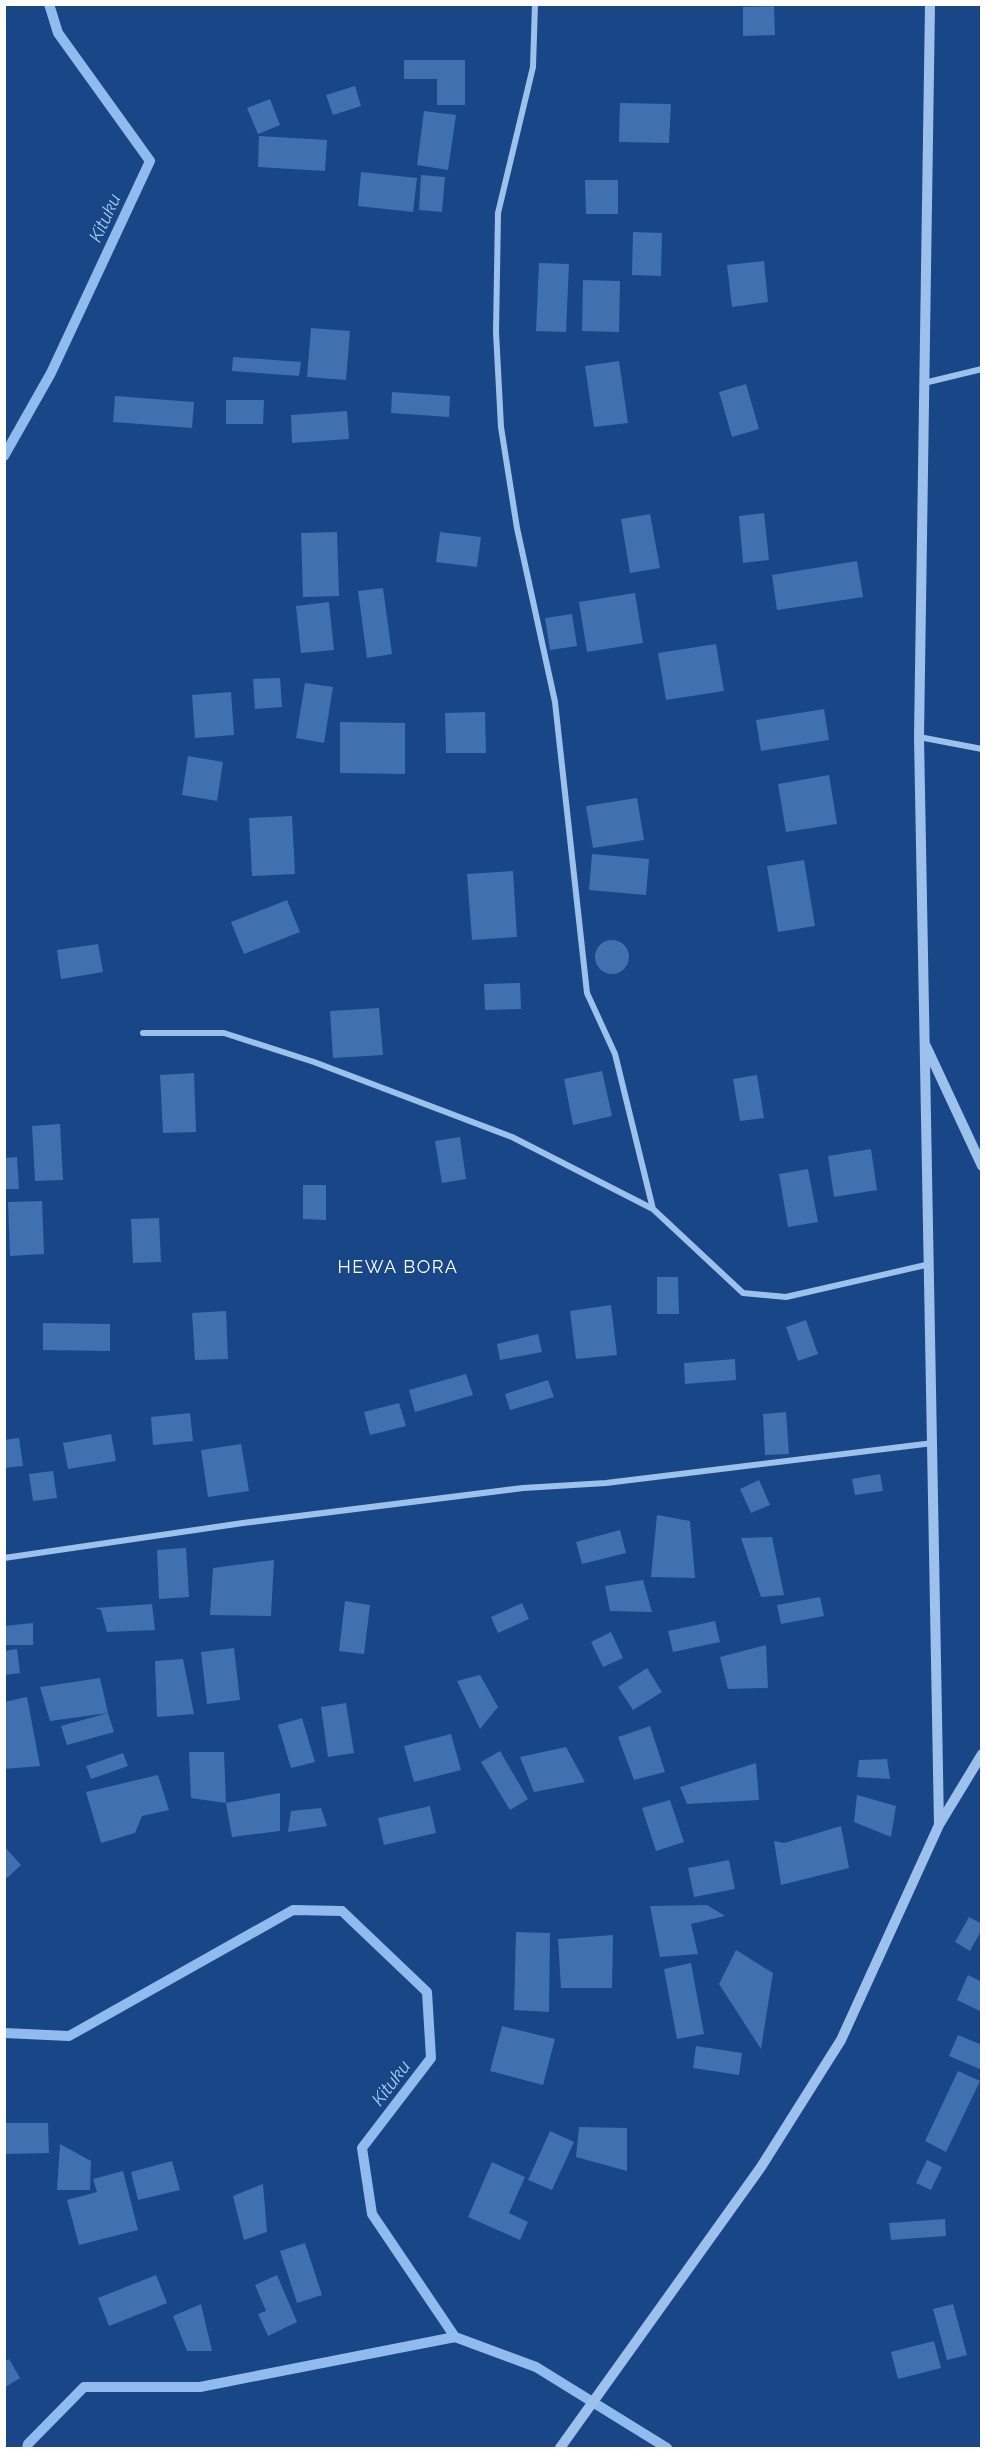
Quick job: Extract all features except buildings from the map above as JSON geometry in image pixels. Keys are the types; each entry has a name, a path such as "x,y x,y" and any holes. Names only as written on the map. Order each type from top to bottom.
{"street":[{"path":"535,4 533,67 498,213 496,332 501,427 517,528 555,702 587,993 615,1054 653,1209"},
{"path":"930,4 923,383 920,737 939,1825"},
{"path":"923,383 981,369"},
{"path":"920,737 981,749"},
{"path":"143,1033 224,1033 314,1062 512,1137 653,1209 743,1293 786,1297 930,1264"},
{"path":"924,1040 981,1166"},
{"path":"4,1558 243,1523 523,1488 606,1483 934,1443"},
{"path":"560,2448 761,2167 841,2040 939,1825 981,1754"}],"waterway":[{"name":"Kituku","path":"4,456 51,373 150,161 58,33 49,4"},
{"name":"Kituku","path":"4,2033 69,2036 293,1910 342,1911 427,1992 431,2058 362,2148 372,2214 455,2337 536,2367 667,2448"},
{"path":"27,2448 28,2444 84,2387 200,2387 455,2337"}],"district":[{"name":"HEWA BORA","path":"398,1267"}]}
